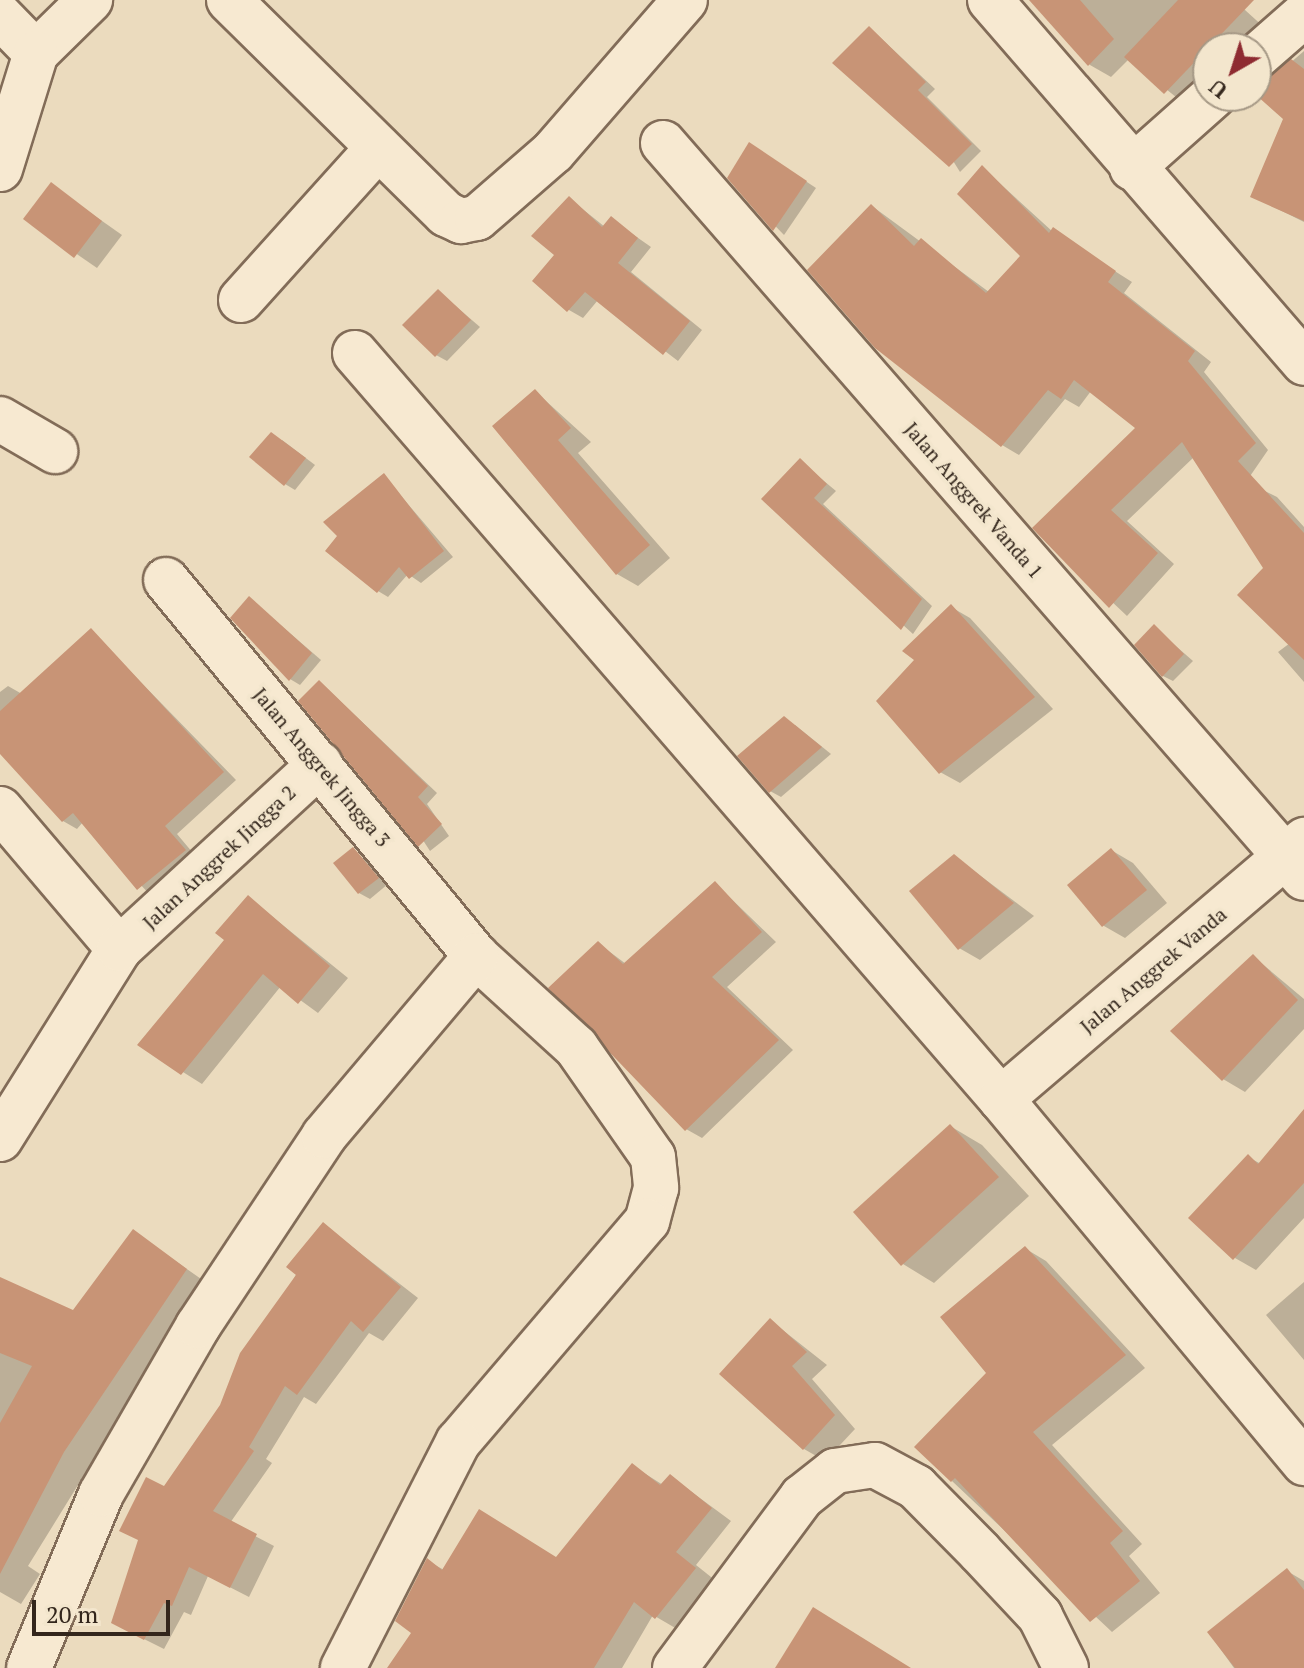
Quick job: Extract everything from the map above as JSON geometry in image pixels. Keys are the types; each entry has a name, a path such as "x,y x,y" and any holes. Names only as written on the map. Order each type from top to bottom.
{"street":[{"path":"0,169 36,53 90,0"},
{"path":"229,0 446,214 477,218 553,152 685,0"},
{"path":"990,0 1132,168 1303,360"},
{"path":"1272,43 1304,15"},
{"path":"0,16 36,53"},
{"path":"1132,168 1195,112"},
{"name":"Jalan Anggrek Vanda 1","path":"663,143 1298,858"},
{"path":"241,300 378,148"},
{"path":"355,353 1001,1099 1304,1463"},
{"path":"0,419 55,451"},
{"name":"Jalan Anggrek Jingga 3","path":"166,580 476,956 576,1047 613,1091 653,1157 656,1188 647,1221 607,1273 458,1442 343,1668"},
{"name":"Jalan Anggrek Jingga 2","path":"0,1139 119,949 320,764"},
{"path":"0,809 119,949"},
{"name":"Jalan Anggrek Vanda","path":"1001,1099 1298,858"},
{"path":"29,1668 101,1494 198,1326 324,1136 476,956"},
{"path":"675,1668 802,1497 835,1471 875,1465 916,1487 980,1552 1040,1616 1066,1668"}],"building":[{"path":"1029,0 1080,0 1114,39 1088,66"},
{"path":"1178,0 1254,0 1223,32 1192,32 1192,65 1164,94 1124,57"},
{"path":"869,26 926,82 918,90 972,144 949,167 832,63"},
{"path":"1291,59 1304,69 1304,221 1250,197 1283,119 1272,109 1272,71"},
{"path":"749,142 807,181 773,231 727,178"},
{"path":"982,165 1049,233 1053,227 1116,271 1108,282 1195,351 1188,361 1256,443 1238,461 1304,533 1304,660 1237,595 1263,568 1182,442 1111,510 1158,553 1109,608 1032,528 1135,428 1074,380 1061,399 1048,390 1001,447 875,348 807,270 871,204 914,246 921,238 986,293 1020,256 957,194"},
{"path":"51,182 102,221 74,258 23,219"},
{"path":"569,196 602,227 611,216 638,238 618,263 690,321 663,355 585,292 567,312 532,281 554,255 531,236"},
{"path":"438,289 471,320 435,357 402,325"},
{"path":"535,389 571,428 558,440 650,545 616,575 492,426"},
{"path":"271,432 306,458 284,486 249,457"},
{"path":"800,458 827,484 814,498 922,599 901,630 761,499"},
{"path":"384,473 444,551 409,579 399,567 377,593 325,551 337,536 323,522"},
{"path":"249,596 312,653 289,681 230,618"},
{"path":"951,604 1035,697 939,774 876,701 914,660 902,651"},
{"path":"1154,624 1184,654 1162,677 1134,645"},
{"path":"91,628 224,772 165,826 186,850 137,890 73,813 62,822 0,754 0,711"},
{"path":"319,680 428,786 418,797 442,824 418,847 298,701"},
{"path":"784,716 822,747 769,793 737,756"},
{"path":"353,847 379,878 358,894 333,863"},
{"path":"1111,848 1147,890 1102,927 1067,885"},
{"path":"954,854 1014,903 958,950 909,891"},
{"path":"715,881 762,932 712,977 779,1040 685,1131 548,988 598,941 623,964"},
{"path":"248,895 330,966 298,1004 263,974 181,1075 137,1045 224,940 215,933"},
{"path":"1253,954 1298,1000 1222,1081 1170,1031"},
{"path":"1304,1109 1304,1183 1233,1260 1188,1218 1248,1154 1258,1164"},
{"path":"950,1124 999,1177 901,1266 853,1212"},
{"path":"323,1222 401,1287 363,1332 351,1321 297,1395 285,1386 249,1447 254,1451 213,1511 257,1534 230,1588 189,1567 172,1606 164,1603 144,1640 111,1623 138,1540 119,1531 146,1477 164,1486 220,1405 240,1353 296,1275 286,1267"},
{"path":"133,1229 187,1269 64,1452 0,1574 0,1423 32,1366 0,1353 0,1277 73,1310"},
{"path":"1025,1246 1126,1355 1033,1432 1123,1531 1110,1543 1140,1581 1090,1622 955,1478 951,1482 914,1447 986,1373 940,1317"},
{"path":"770,1318 807,1352 792,1366 835,1415 803,1450 719,1374"},
{"path":"632,1463 660,1485 670,1474 712,1508 676,1552 696,1568 655,1619 634,1602 594,1668 387,1668 411,1633 395,1621 427,1558 442,1570 479,1509 556,1557"},
{"path":"1287,1568 1304,1590 1304,1668 1235,1668 1207,1632"},
{"path":"813,1607 911,1668 775,1668"}]}
